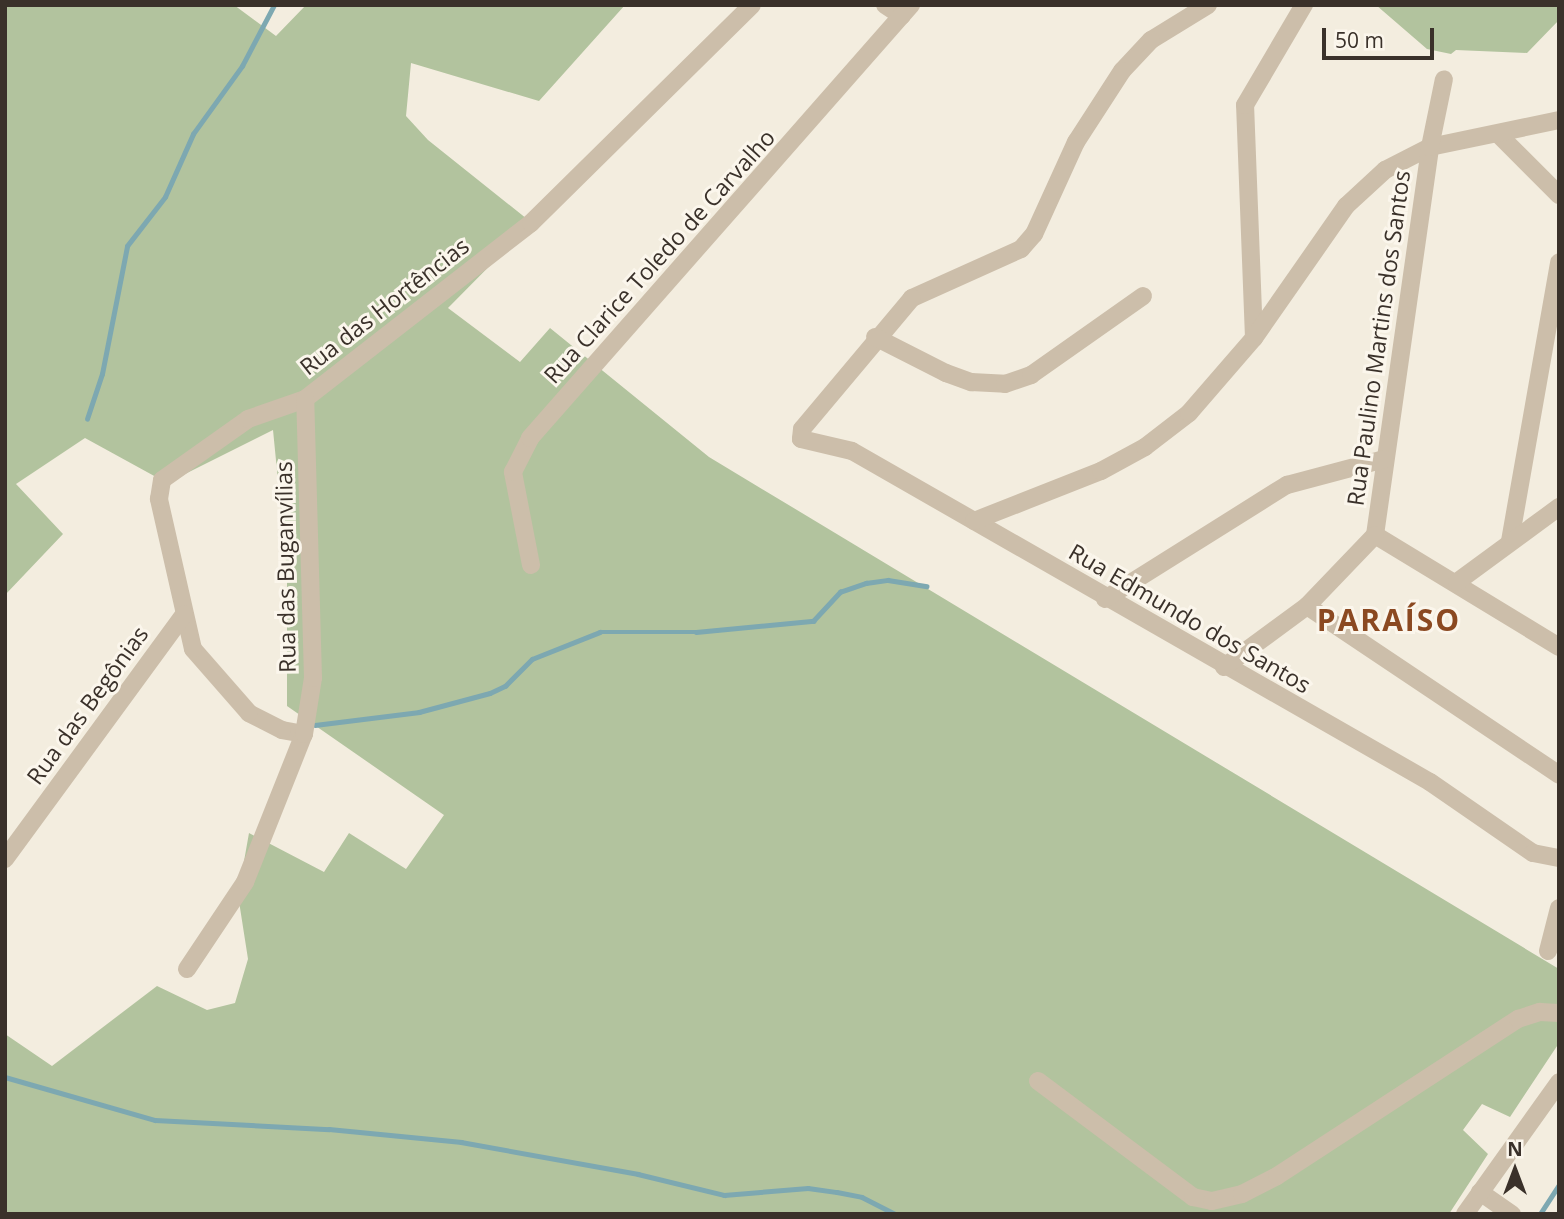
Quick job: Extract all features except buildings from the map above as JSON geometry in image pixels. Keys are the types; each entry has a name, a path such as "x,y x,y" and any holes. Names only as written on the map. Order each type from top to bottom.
{"street":[{"name":"Rua das Hortências","path":"304,734 282,730 249,713 193,649 159,499 162,480 248,419 305,399 531,223 752,5"},
{"path":"886,5 907,10"},
{"path":"1143,296 1031,375 1005,384 971,382 946,373 875,337 922,290 1021,248 1034,234 1076,142 1122,71 1151,40 1208,5"},
{"path":"1254,338 1245,105 1304,5"},
{"name":"Rua Clarice Toledo de Carvalho","path":"531,565 513,472 530,438 907,10"},
{"name":"Rua Paulino Martins dos Santos","path":"1375,535 1430,147 1444,79"},
{"path":"974,521 1101,471 1145,447 1189,413 1254,338 1346,206 1385,170 1430,147 1499,135 1559,120"},
{"path":"1499,135 1559,195"},
{"path":"1510,541 1559,262"},
{"name":"Rua Edmundo dos Santos","path":"875,337 802,429 804,443 852,451 1105,599 1430,782 1533,853 1559,858"},
{"name":"Rua das Buganvílias","path":"187,969 245,882 304,734 313,678 305,399"},
{"path":"1105,599 1267,495 1305,479 1385,459"},
{"path":"1457,582 1559,507"},
{"path":"1224,667 1307,606 1375,535 1457,582 1559,647"},
{"path":"1307,606 1559,775"},
{"name":"Rua das Begônias","path":"5,859 184,614"},
{"path":"1548,951 1559,908"},
{"path":"1038,1081 1193,1197 1226,1199 1277,1176 1518,1019 1539,1012 1559,1013"},
{"path":"1465,1214 1559,1083"},
{"path":"1480,1192 1512,1214"}],"green space":[{"path":"5,5 234,5 276,36 306,5 625,5 539,101 411,63 406,116 428,140 532,223 448,308 520,362 550,328 709,457 1559,969 1559,1043 1510,1117 1482,1104 1463,1130 1488,1154 1449,1214 5,1214 5,1034 52,1066 157,986 207,1010 235,1003 248,959 238,895 249,833 324,872 349,833 406,869 444,815 287,706 287,572 273,430 167,483 85,438 16,484 63,534 5,595"},
{"path":"1376,5 1559,5 1559,20 1527,53 1456,50 1451,54 1427,49"}],"waterway":[{"path":"87,419 102,374 127,246 165,197 193,134 242,66 274,5"},
{"path":"315,725 419,712 490,693 505,686 532,659 600,632 696,632 813,621 840,592 866,583 888,580 927,586"},
{"path":"5,1077 155,1120 329,1129 461,1142 638,1174 724,1195 808,1188 837,1192 862,1197 896,1214"},
{"path":"1540,1214 1559,1185"}],"district":[{"name":"PARAÍSO","path":"1389,620"}]}
